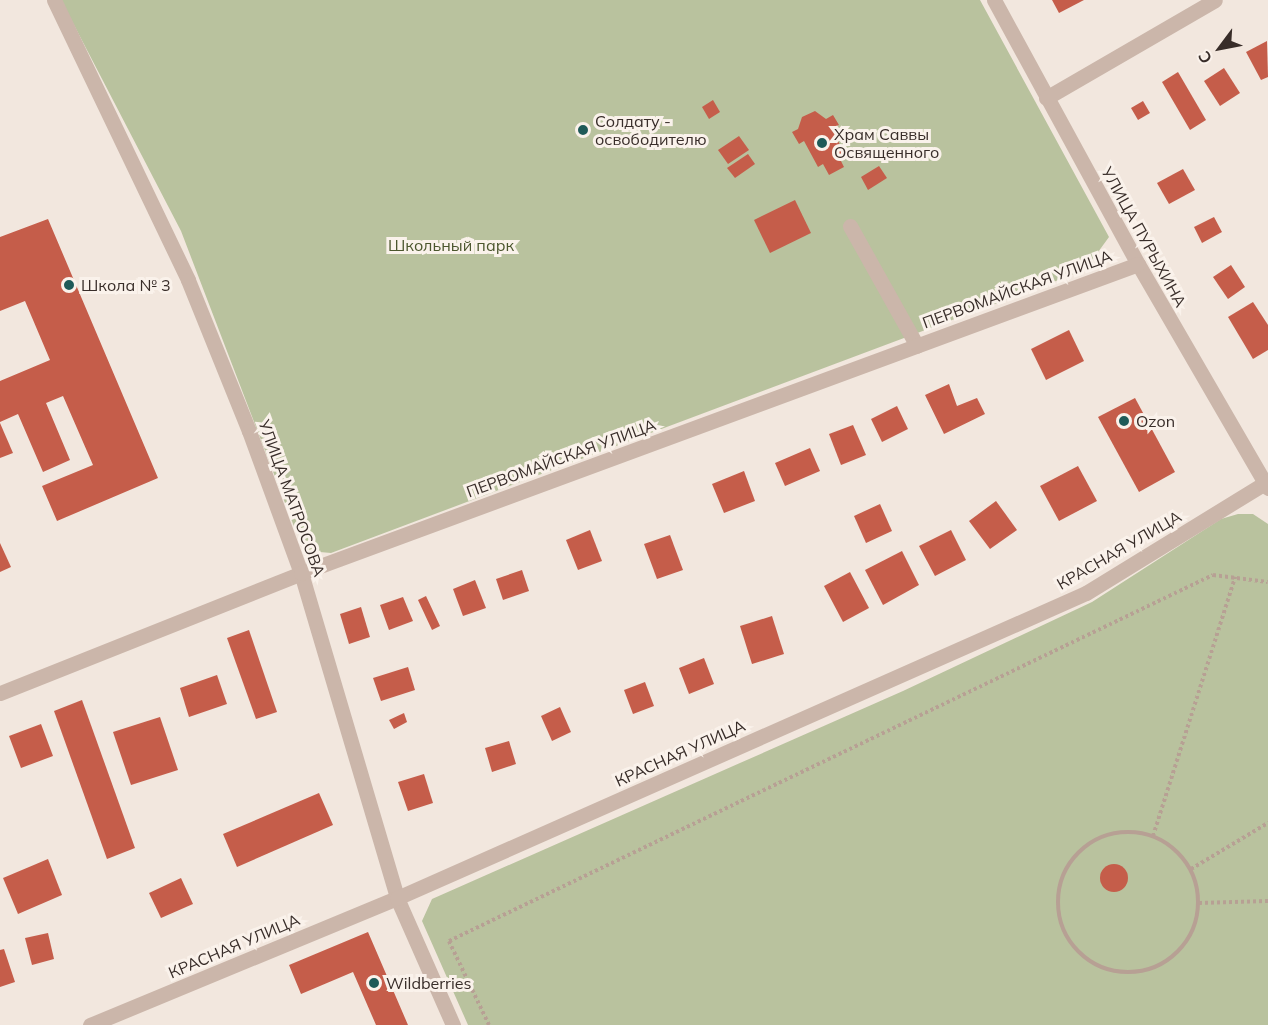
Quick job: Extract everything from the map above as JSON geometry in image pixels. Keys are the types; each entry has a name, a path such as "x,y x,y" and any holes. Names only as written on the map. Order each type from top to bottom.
{"street":[{"name":"УЛИЦА МАТРОСОВА","path":"54,0 188,280 301,573 397,898 453,1025"},
{"name":"УЛИЦА ПУРЫХИНА","path":"994,0 1138,264 1266,484"},
{"path":"1046,98 1215,0"},
{"path":"850,226 916,346"},
{"name":"ПЕРВОМАЙСКАЯ УЛИЦА","path":"0,693 301,573 1138,264"},
{"name":"КРАСНАЯ УЛИЦА","path":"90,1025 397,898 1086,593 1266,484"}],"path":[{"path":"489,1025 449,941 1214,575 1268,582"},
{"path":"1153,836 1235,576"},
{"path":"1191,869 1268,823"},
{"path":"1121,832 1153,836 1177,851 1191,869 1199,903 1191,934 1182,948 1170,959 1140,972 1124,973 1093,963 1069,941 1058,911 1061,879 1078,852 1091,842 1121,832"},
{"path":"1199,903 1268,901"}],"green space":[{"name":"Школьный парк","path":"61,0 980,0 1109,237 1085,270 331,553 309,551 295,529 181,231"},
{"path":"1238,514 1253,514 1268,524 1268,1025 468,1025 422,921 432,899 903,691 1092,602 1221,519"}],"building":[{"path":"1052,0 1084,0 1059,13"},
{"path":"1267,41 1268,77 1261,80 1246,52"},
{"path":"1224,68 1240,93 1220,106 1204,81"},
{"path":"1178,72 1206,120 1190,130 1162,82"},
{"path":"713,100 720,112 709,119 702,107"},
{"path":"1143,101 1150,113 1138,120 1131,108"},
{"name":"Храм Саввы Освященного","path":"815,111 826,119 833,115 839,125 831,128 845,154 839,157 844,167 829,175 823,164 818,167 804,141 799,144 792,132 798,129 802,117"},
{"path":"739,136 749,150 728,164 718,150"},
{"path":"748,154 755,164 735,178 727,168"},
{"path":"879,166 887,178 868,190 861,177"},
{"path":"1183,169 1195,190 1169,204 1157,183"},
{"path":"795,200 811,233 770,253 754,220"},
{"path":"1214,217 1222,232 1202,243 1194,227"},
{"path":"48,219 158,478 57,521 42,486 93,465 63,396 46,403 70,460 43,472 18,414 0,422 0,381 50,360 25,301 0,311 0,237"},
{"path":"1231,265 1245,287 1228,299 1213,277"},
{"path":"1253,302 1268,325 1268,350 1253,359 1228,317"},
{"path":"1069,330 1084,361 1046,380 1031,349"},
{"path":"949,384 957,406 977,398 985,414 944,434 925,395"},
{"path":"1135,398 1175,472 1139,492 1098,417"},
{"path":"897,406 908,429 882,442 871,419"},
{"path":"0,423 13,453 0,458"},
{"path":"853,425 866,455 841,465 829,434"},
{"path":"810,448 820,471 785,486 775,463"},
{"path":"1078,466 1097,501 1059,521 1040,486"},
{"path":"744,471 755,501 724,513 712,484"},
{"path":"996,501 1017,530 990,549 969,521"},
{"path":"880,504 892,531 866,543 854,516"},
{"path":"590,530 602,561 578,570 566,540"},
{"path":"951,530 966,560 935,576 919,546"},
{"path":"670,535 683,570 657,579 644,544"},
{"path":"0,543 11,567 0,572"},
{"path":"902,551 919,585 883,605 865,570"},
{"path":"522,570 529,591 503,600 496,579"},
{"path":"850,572 869,608 843,622 824,586"},
{"path":"475,580 486,608 463,616 453,589"},
{"path":"426,596 440,626 432,630 418,600"},
{"path":"403,597 413,621 389,630 380,605"},
{"path":"361,607 370,637 349,644 340,614"},
{"path":"772,616 784,654 752,664 740,626"},
{"path":"249,630 277,712 256,719 227,638"},
{"path":"704,658 714,684 689,694 679,668"},
{"path":"408,667 415,690 381,701 373,678"},
{"path":"217,675 227,704 189,717 180,688"},
{"path":"645,682 654,706 633,714 624,690"},
{"path":"82,700 135,848 107,859 54,711"},
{"path":"560,707 571,732 552,741 541,716"},
{"path":"404,713 407,722 394,729 389,720"},
{"path":"160,717 178,770 131,785 113,732"},
{"path":"41,724 53,756 21,768 9,736"},
{"path":"509,741 516,764 492,772 485,748"},
{"path":"424,774 433,803 408,811 398,782"},
{"path":"319,793 333,825 237,867 223,834"},
{"path":"48,859 62,895 18,914 3,878"},
{"path":"1114,864 1124,868 1128,878 1124,888 1114,892 1104,888 1100,878 1104,868"},
{"path":"181,878 193,904 161,918 149,893"},
{"name":"Wildberries","path":"368,932 408,1025 376,1025 353,972 301,994 289,965"},
{"path":"48,933 54,959 32,965 25,938"},
{"path":"4,949 15,982 0,987 0,950"}],"place":[{"name":"Солдату - освободителю","path":"583,130"},
{"name":"Храм Саввы Освященного","path":"822,143"},
{"name":"Школа № 3","path":"69,285"},
{"name":"Ozon","path":"1124,421"},
{"name":"Wildberries","path":"374,983"}]}
